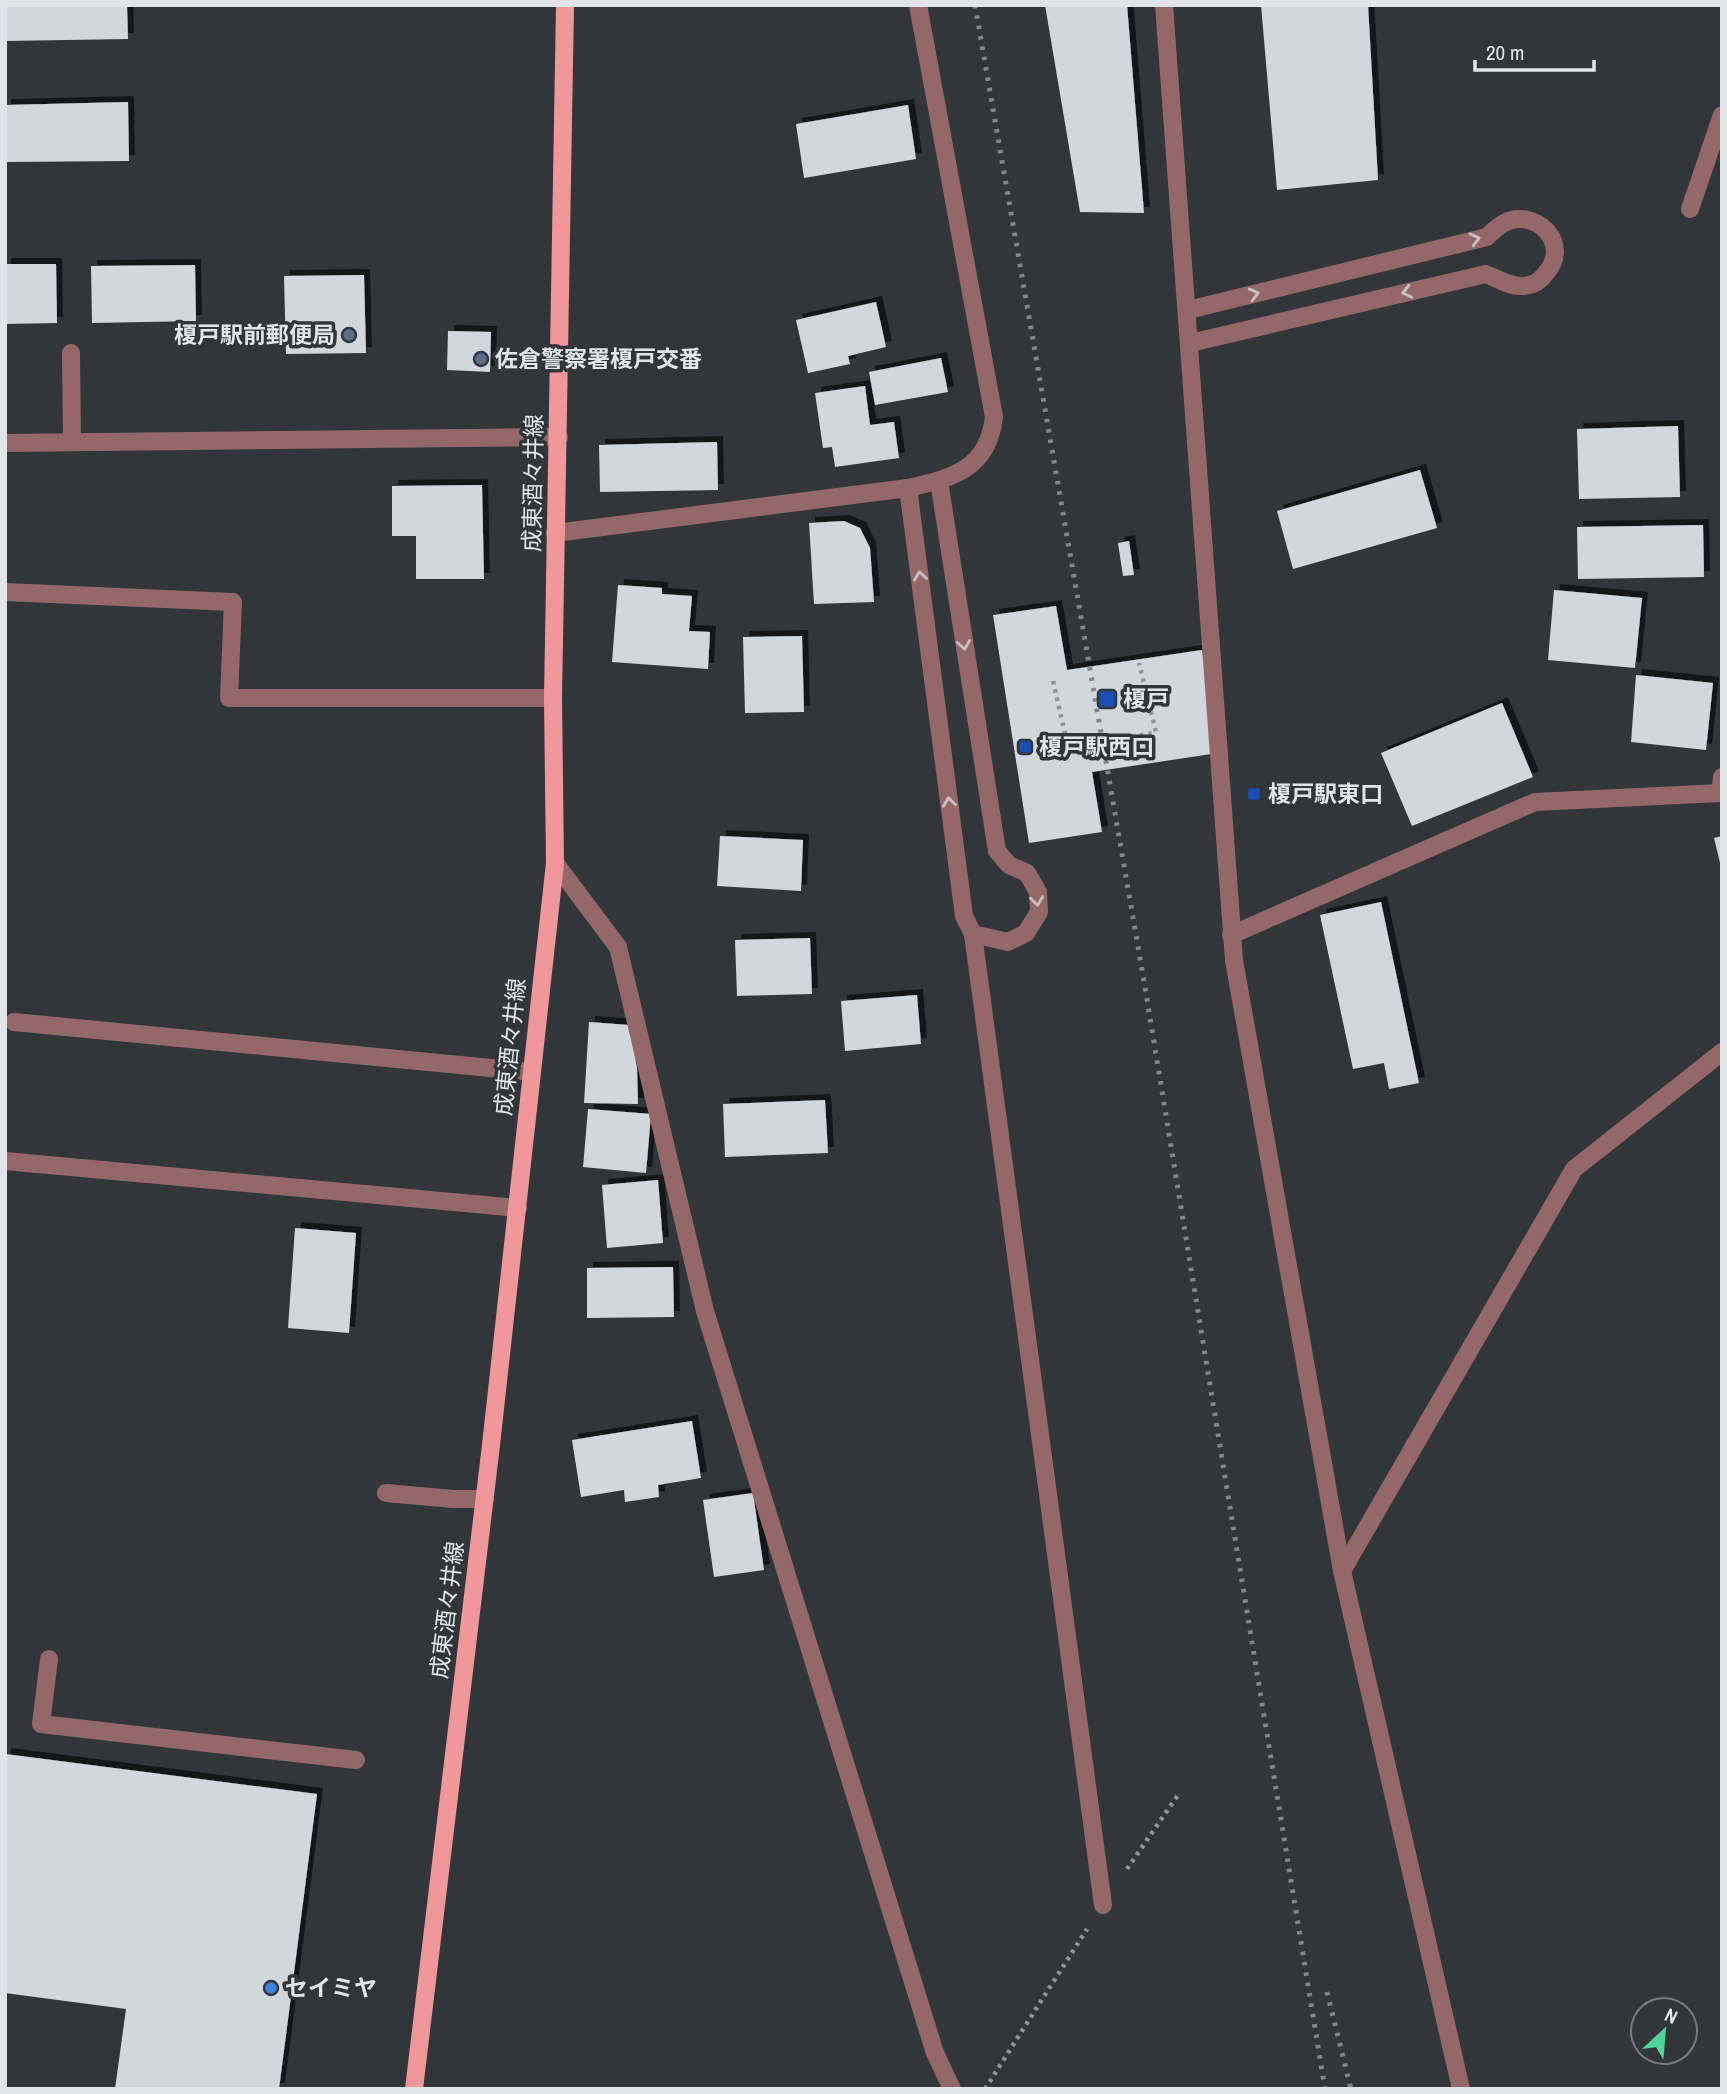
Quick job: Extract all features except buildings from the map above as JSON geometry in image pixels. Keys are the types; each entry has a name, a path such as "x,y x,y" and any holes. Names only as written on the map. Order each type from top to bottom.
{"main road":[{"name":"成東酒々井線","path":"414,2089 485,1499 555,863 553,698 565,5"}],"street":[{"path":"555,533 908,488 939,481 965,471 981,454 992,433 994,417 918,5"},
{"path":"1164,5 1231,935 1342,1571 1461,2089"},
{"path":"1690,209 1722,115"},
{"path":"1188,310 1487,237 1504,222 1525,218 1542,227 1552,237 1556,253 1549,270 1536,284 1520,286 1486,274 1190,343"},
{"path":"71,354 72,442"},
{"path":"5,443 559,437"},
{"path":"939,481 997,851 1009,865 1027,873 1038,892 1039,912 1026,933 1008,942 973,934"},
{"path":"908,488 964,916 973,934 1103,1905"},
{"path":"5,592 233,602 229,698 553,698"},
{"path":"1231,935 1535,802 1720,793 1722,777"},
{"path":"555,863 618,947 705,1311 935,2053 952,2089"},
{"path":"13,1022 532,1072"},
{"path":"1342,1571 1574,1169 1722,1052"},
{"path":"5,1161 517,1208"},
{"path":"386,1493 485,1499"},
{"path":"49,1658 41,1724 356,1760"}],"path":[{"path":"1053,681 1069,751 1156,732 1139,663"},
{"path":"985,2089 1103,1905 1180,1792"}],"railway":[{"path":"975,5 1144,981 1325,2089"},
{"path":"1327,1992 1351,2089"}],"place":[{"name":"榎戸駅前郵便局","path":"349,335"},
{"name":"佐倉警察署榎戸交番","path":"481,359"},
{"name":"榎戸","path":"1107,699"},
{"name":"榎戸駅西口","path":"1025,747"},
{"name":"榎戸駅東口","path":"1254,794"},
{"name":"セイミヤ","path":"271,1988"}]}
